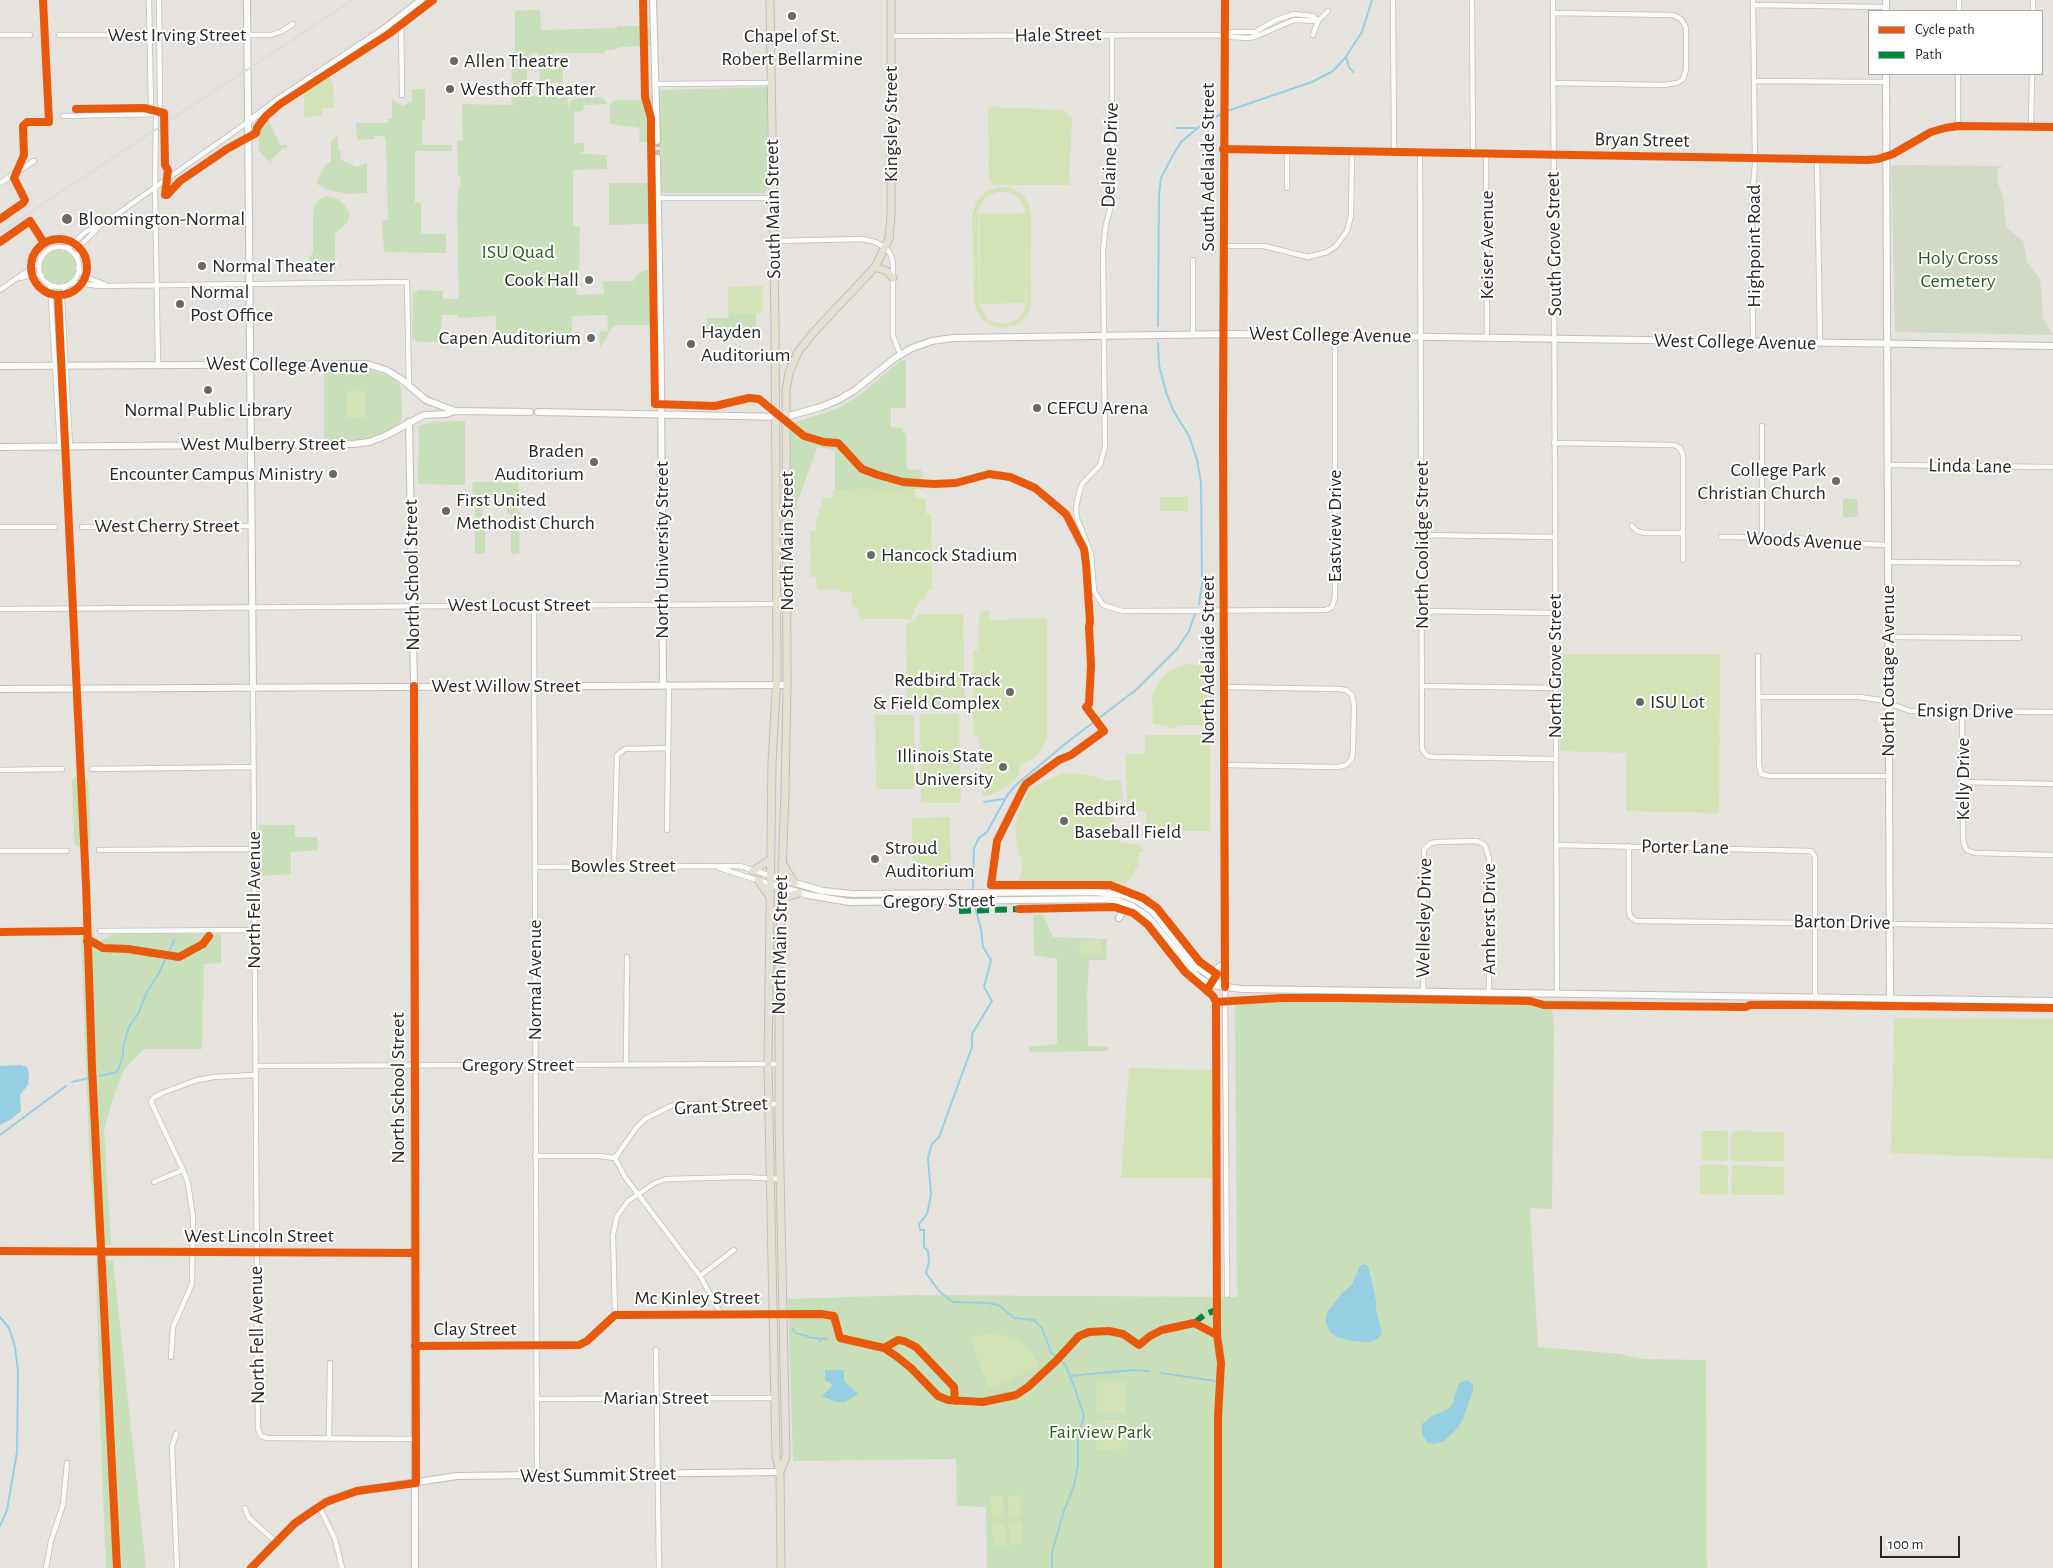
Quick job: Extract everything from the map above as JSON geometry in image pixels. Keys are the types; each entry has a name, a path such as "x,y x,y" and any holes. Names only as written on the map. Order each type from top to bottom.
{"main road":[{"name":"North Fell Avenue","path":"247,0 253,688"},
{"path":"248,122 279,98 401,16 421,0"},
{"path":"653,0 657,141"},
{"name":"South Main Street","path":"770,0 775,418"},
{"name":"Kingsley Street","path":"785,417 787,382 792,362 813,333 875,267 889,240 892,216 891,0"},
{"name":"South Adelaide Street","path":"1224,334 1223,149 1225,0"},
{"name":"North Cottage Avenue","path":"1886,75 1890,999"},
{"name":"North University Street","path":"657,158 662,604 666,685"},
{"path":"875,267 887,271 893,278"},
{"name":"West College Avenue","path":"538,412 785,417 838,400 855,390 900,354 924,344 953,338 1224,334 2053,346"},
{"name":"North Adelaide Street","path":"1224,334 1225,987"},
{"name":"West College Avenue","path":"0,366 367,364 386,370 426,400 455,411 530,412"},
{"name":"West Mulberry Street","path":"0,447 354,444 369,442 385,436 424,415 446,414 455,411"},
{"name":"North Main Street","path":"780,1472 786,1457 784,1314 779,1179 780,906 787,685 785,417"},
{"name":"North Main Street","path":"775,418 777,685 773,749 768,1064 769,1177 777,1314 775,1398 776,1457 780,1472 781,1568"},
{"name":"North School Street","path":"409,422 414,686 415,1568"},
{"name":"West Willow Street","path":"0,689 787,685"},
{"path":"753,871 771,859"},
{"path":"781,862 794,883"},
{"path":"758,880 770,897"},
{"name":"Gregory Street","path":"781,883 799,893 849,902 1105,899 1123,902 1147,916 1198,977 1211,984 1242,990 2053,1001"},
{"name":"Gregory Street","path":"770,884 794,883 822,891 853,894 1101,892 1123,895 1138,901 1153,912 1191,960 1203,972 1225,987"},
{"path":"780,906 787,897 799,893"},
{"path":"1119,918 1123,911 1132,906"},
{"path":"1203,972 1212,972 1225,963"},
{"name":"West Summit Street","path":"251,1568 295,1523 319,1506 336,1497 357,1491 457,1476 780,1472"}],"street":[{"path":"149,0 151,108 156,114"},
{"path":"158,365 155,187 156,114 160,108 159,0"},
{"path":"1393,0 1394,152"},
{"path":"1472,0 1473,153"},
{"name":"South Grove Street","path":"1553,0 1555,339"},
{"path":"1753,2 1886,6"},
{"name":"Highpoint Road","path":"1753,2 1754,158 1752,198 1754,342"},
{"path":"1313,35 1318,21 1328,11"},
{"path":"1553,13 1673,15 1681,19 1686,28 1686,70 1680,81 1675,84 1553,83"},
{"name":"Hale Street","path":"891,36 1225,35 1232,32 1255,32 1268,28 1294,14 1312,16 1318,21"},
{"path":"401,16 402,95"},
{"name":"West Irving Street","path":"59,35 276,34 293,24"},
{"path":"0,35 30,35"},
{"name":"Delaine Drive","path":"1112,35 1112,202 1104,238 1104,455 1096,471 1082,484 1076,508 1077,518 1090,554 1093,587 1096,597 1103,605 1114,610 1224,609"},
{"path":"1958,75 1958,126"},
{"path":"2031,126 2032,75"},
{"path":"1754,81 1886,82"},
{"path":"656,84 771,83"},
{"path":"63,116 156,114"},
{"path":"65,446 61,366 62,298 67,285 77,275 79,247 100,226 248,122"},
{"name":"Bryan Street","path":"1223,149 1867,160 1887,156 1904,149 1931,132 1958,126 2053,127"},
{"path":"1287,150 1287,188"},
{"path":"1225,246 1264,246 1308,257 1327,252 1336,246 1347,231 1351,216 1352,151"},
{"name":"North Coolidge Street","path":"1420,152 1422,749 1424,754 1434,758 1556,759"},
{"name":"Keiser Avenue","path":"1486,153 1487,338"},
{"path":"1817,159 1820,343"},
{"path":"0,183 34,161"},
{"path":"658,198 773,198"},
{"path":"64,248 71,246 85,232 100,226"},
{"path":"774,241 863,239 875,242 886,248"},
{"path":"42,276 40,262 42,256 50,249 55,247 70,250 77,258"},
{"name":"Kingsley Street","path":"886,248 891,255 894,336 900,354"},
{"path":"1193,260 1193,334"},
{"path":"19,278 25,271 40,262"},
{"path":"78,268 85,277 105,285"},
{"path":"0,290 19,278 32,274 42,276 50,284 59,287 76,282 94,286 407,282 409,386"},
{"path":"50,284 61,366 65,446"},
{"name":"Eastview Drive","path":"1224,609 1326,610 1334,604 1335,336"},
{"name":"North Grove Street","path":"1555,339 1557,994"},
{"path":"1762,426 1762,538"},
{"path":"1554,443 1674,445 1680,448 1683,455 1683,560"},
{"name":"Linda Lane","path":"1888,465 2053,467"},
{"path":"0,527 55,526"},
{"name":"West Cherry Street","path":"82,527 252,526"},
{"path":"1632,526 1637,531 1644,533 1684,533"},
{"path":"1422,535 1555,537"},
{"name":"Woods Avenue","path":"1721,537 1798,538 1832,543 1888,545"},
{"path":"1888,562 2018,564"},
{"name":"West Locust Street","path":"0,609 787,604"},
{"name":"Normal Avenue","path":"534,605 537,1475"},
{"path":"1422,611 1555,613"},
{"path":"1888,637 2019,638"},
{"path":"1758,656 1759,765 1761,774 1769,776 1889,776"},
{"name":"North University Street","path":"666,685 668,748 667,830"},
{"path":"1224,686 1346,690 1352,695 1354,705 1354,749 1352,759 1346,765 1338,767 1224,765"},
{"path":"1422,686 1556,688"},
{"name":"North Fell Avenue","path":"253,688 258,1429 261,1436 267,1438 329,1439"},
{"name":"Ensign Drive","path":"1758,697 1859,697 1880,700 1910,711 2053,712"},
{"name":"Kelly Drive","path":"1962,711 1963,839 1965,847 1967,850 1975,853 2053,854"},
{"path":"614,866 617,755 625,749 668,748"},
{"path":"92,770 254,768"},
{"path":"0,770 62,769"},
{"path":"1963,782 2053,784"},
{"name":"Amherst Drive","path":"1428,845 1438,842 1477,841 1485,845 1489,858 1489,993"},
{"name":"Wellesley Drive","path":"1424,992 1423,853 1428,845"},
{"name":"Porter Lane","path":"1556,845 1809,850 1815,857 1815,922"},
{"name":"Barton Drive","path":"1629,846 1629,910 1631,918 1639,921 2053,926"},
{"path":"99,850 254,849"},
{"path":"0,851 67,851"},
{"name":"Bowles Street","path":"711,866 770,884"},
{"name":"Bowles Street","path":"535,867 740,866 770,876 781,883"},
{"path":"1815,922 1815,998"},
{"path":"100,931 254,930"},
{"path":"0,932 82,931"},
{"path":"626,957 626,1064"},
{"name":"North Adelaide Street","path":"1225,987 1226,1295"},
{"name":"Gregory Street","path":"256,1066 779,1064"},
{"path":"171,1357 173,1327 192,1284 194,1252 192,1209 188,1183 165,1128 151,1105 153,1098 197,1080 214,1077 255,1075"},
{"name":"Grant Street","path":"615,1158 636,1128 646,1119 671,1106 687,1104 779,1104"},
{"path":"535,1156 598,1156 615,1158 625,1176 700,1276 721,1314"},
{"path":"154,1182 183,1170"},
{"path":"615,1315 612,1245 614,1230 621,1208 655,1183 666,1179 769,1177 779,1179"},
{"path":"700,1276 734,1250"},
{"name":"West Lincoln Street","path":"0,1251 415,1252"},
{"name":"Mc Kinley Street","path":"536,1345 578,1345 587,1341 615,1315 777,1314"},
{"name":"Clay Street","path":"415,1346 536,1345"},
{"path":"656,1350 659,1568"},
{"path":"330,1363 329,1439 415,1439"},
{"name":"Marian Street","path":"537,1399 775,1398"},
{"path":"176,1434 172,1447 177,1568"},
{"path":"46,1568 51,1542 65,1497 67,1463"},
{"path":"319,1506 335,1539 342,1568"},
{"path":"245,1508 249,1518 276,1542"}],"green space":[{"name":"ISU Quad","path":"540,10 541,30 617,28 618,26 647,26 650,29 651,46 620,47 613,50 605,50 605,53 554,53 553,55 539,56 539,53 529,54 530,68 527,69 527,84 529,84 528,96 553,95 557,99 567,97 569,108 570,101 575,99 601,97 606,101 607,104 584,105 583,111 574,112 574,143 584,143 584,151 580,154 607,156 607,169 573,170 573,226 580,227 579,275 574,276 577,295 604,294 603,281 634,281 636,276 644,270 653,270 655,272 657,323 655,325 616,325 612,328 600,348 599,332 608,331 607,315 572,316 572,332 580,332 580,337 520,338 496,336 496,316 458,318 458,315 442,315 440,342 420,342 412,339 413,294 419,290 443,291 443,299 459,299 457,214 458,187 461,187 460,176 458,176 457,141 463,140 462,104 514,105 511,100 514,85 511,75 515,53 515,11"},
{"path":"563,63 563,83 540,83 539,64"},
{"path":"329,77 333,84 334,108 323,108 322,116 304,117 304,91 322,78"},
{"path":"767,87 768,188 764,193 665,193 661,191 660,142 639,142 640,128 610,124 610,104 614,100 646,100 646,97 660,90"},
{"path":"412,89 425,89 425,120 422,120 422,145 452,145 452,150 449,151 415,151 415,203 421,203 421,234 446,234 446,253 384,252 382,220 388,220 386,140 384,136 375,136 375,139 357,140 356,123 387,123 388,119 392,118 392,99 403,106 412,101"},
{"path":"988,107 1064,110 1072,119 1069,185 993,185 989,178"},
{"path":"265,119 268,120 280,145 287,145 287,150 284,147 270,161 271,164 259,151 259,129"},
{"path":"338,136 338,150 340,150 341,160 357,167 367,163 367,193 347,194 328,190 316,183 325,165 331,162 331,141"},
{"name":"Holy Cross Cemetery","path":"1891,165 2003,166 1997,170 1998,183 2003,196 2006,227 2023,241 2027,262 2040,279 2043,318 2053,335 1895,332"},
{"path":"609,183 649,183 650,224 609,225"},
{"path":"999,187 1011,188 1024,196 1029,204 1031,218 1031,308 1028,315 1019,324 1003,328 993,326 983,320 976,310 974,300 972,214 977,201 987,191","holes":["997,192 1009,192 1018,197 1026,211 1027,303 1020,317 1008,324 997,323 988,319 979,304 978,210 985,198"]},
{"path":"326,196 333,197 342,202 349,212 348,222 335,234 335,269 323,274 309,274 309,258 313,252 313,213 315,205"},
{"path":"1026,213 1026,303 980,304 979,214"},
{"path":"59,250 71,255 76,267 71,279 59,284 47,279 42,267 47,255"},
{"path":"763,286 763,313 728,314 728,287"},
{"path":"756,313 756,334 731,335 730,333 706,330 707,318 727,318 730,314"},
{"path":"906,359 906,408 891,408 891,427 903,428 903,433 906,433 907,469 921,470 924,473 920,479 923,489 835,490 835,450 817,447 794,512 790,512 789,430 793,423 839,408 862,393 900,361"},
{"path":"324,367 369,369 392,378 401,386 402,421 385,432 361,441 324,442"},
{"path":"347,391 365,391 365,418 347,418"},
{"path":"465,421 465,485 418,484 419,426 431,422"},
{"path":"473,482 519,483 519,554 511,554 511,515 507,514 507,495 482,495 482,520 485,521 485,552 483,554 475,554 475,494 472,491"},
{"name":"Hancock Stadium","path":"915,489 915,498 926,499 926,514 931,514 932,589 927,590 927,597 917,604 911,619 860,619 859,609 852,606 852,592 840,592 839,589 817,590 816,577 811,577 810,531 816,531 816,517 819,517 819,509 822,508 822,498 832,498 833,490"},
{"path":"1160,497 1188,497 1188,511 1160,511"},
{"path":"1843,499 1857,499 1858,517 1843,517"},
{"name":"Redbird Track & Field Complex","path":"980,611 989,611 989,620 1047,618 1047,738 1038,755 1020,765 1019,775 1015,780 996,793 986,796 982,795 979,736 973,736 973,650 978,650"},
{"path":"918,614 963,614 965,708 916,708 915,704 907,705 906,625 915,620"},
{"name":"ISU Lot","path":"1560,654 1720,654 1719,813 1626,811 1626,753 1560,751"},
{"path":"1189,664 1213,665 1213,718 1205,725 1177,725 1177,728 1167,728 1167,725 1153,724 1152,697 1156,686 1165,674"},
{"path":"920,714 959,714 961,803 921,803"},
{"path":"875,715 914,715 914,789 876,789"},
{"path":"1145,735 1210,735 1210,831 1146,831 1146,811 1127,811 1126,754 1145,754"},
{"name":"Redbird Baseball Field","path":"1065,773 1089,775 1108,781 1121,780 1123,800 1111,802 1114,832 1120,832 1120,843 1138,844 1144,850 1144,852 1139,852 1139,866 1135,869 1134,875 1125,884 1018,884 1023,867 1016,840 1015,824 1020,810 1030,789"},
{"path":"75,777 85,777 88,781 91,841 88,846 77,847 74,842 72,781"},
{"path":"950,817 951,877 913,877 912,818"},
{"path":"258,825 295,825 295,837 317,837 318,850 291,852 291,874 259,876"},
{"path":"1033,915 1043,915 1053,937 1107,939 1106,960 1089,960 1087,997 1088,1046 1108,1047 1109,1051 1029,1052 1029,1047 1057,1044 1057,959 1034,955"},
{"path":"85,933 101,941 111,935 121,934 221,934 221,963 204,964 202,1049 144,1049 124,1069 112,1102 104,1129 111,1245 104,1244 96,1236 90,1169 81,934"},
{"path":"1079,940 1102,940 1102,953 1079,953"},
{"name":"Fairview Park","path":"1235,998 1551,1000 1554,1028 1552,1209 1530,1208 1538,1347 1620,1354 1642,1359 1706,1360 1707,1568 987,1568 986,1507 957,1506 956,1459 793,1461 788,1299 912,1295 1237,1297"},
{"path":"1894,1018 2053,1019 2053,1159 1891,1153"},
{"path":"1129,1068 1213,1070 1213,1178 1121,1178"},
{"path":"1703,1131 1727,1131 1728,1159 1726,1161 1701,1159 1701,1133"},
{"path":"1733,1131 1782,1132 1784,1134 1784,1160 1733,1161 1731,1159 1731,1134"},
{"path":"1702,1165 1726,1165 1728,1167 1728,1193 1726,1195 1700,1193 1700,1167"},
{"path":"1732,1165 1784,1167 1784,1194 1733,1195 1731,1193"},
{"path":"96,1260 113,1260 146,1568 106,1568"},
{"path":"983,1334 1003,1335 1017,1340 1033,1354 1039,1366 993,1388 988,1386 970,1338"},
{"path":"1097,1383 1126,1383 1126,1413 1097,1413"},
{"name":"Fairview Park","path":"1097,1420 1127,1420 1127,1449 1097,1450"},
{"path":"1020,1495 1021,1517 1009,1518 1008,1496"},
{"path":"991,1496 1003,1496 1004,1518 992,1519"},
{"path":"1022,1522 1023,1544 1010,1545 1009,1523"},
{"path":"992,1523 1005,1523 1006,1545 993,1545"}],"water":[{"path":"20,1065 27,1067 29,1073 28,1085 20,1095 21,1111 0,1125 0,1066"},
{"path":"1364,1264 1368,1266 1371,1277 1382,1334 1370,1342 1352,1341 1336,1337 1330,1332 1325,1319 1328,1311 1343,1292 1351,1286 1360,1266"},
{"path":"825,1370 844,1370 844,1381 858,1394 845,1402 837,1402 822,1396 833,1385 825,1381"},
{"path":"1468,1380 1473,1384 1473,1391 1462,1421 1444,1441 1435,1444 1428,1443 1422,1434 1422,1424 1432,1416 1448,1409 1452,1405 1459,1383"}],"waterway":[{"path":"1227,111 1312,82 1333,71 1345,58 1362,32 1372,0"},
{"path":"1346,57 1349,67 1353,72"},
{"path":"1158,326 1159,194 1161,178 1181,142 1205,122 1223,113"},
{"path":"1176,128 1195,128"},
{"path":"1158,343 1159,365 1166,392 1173,410 1189,436 1197,460 1201,483 1202,585 1199,604"},
{"path":"973,889 974,848 979,838 987,832 1008,794 1065,744 1137,689 1177,649 1189,631 1195,614"},
{"path":"984,802 1003,799"},
{"path":"974,904 981,929 983,947 991,960 984,987 992,1001 972,1034 972,1047 939,1137 932,1144 928,1158 931,1195 927,1214 919,1224 920,1230 924,1230 924,1247 928,1251 929,1262 926,1273 939,1291 953,1302 989,1303 1000,1306 1014,1318 1034,1320 1042,1328 1051,1352 1066,1366 1075,1389 1084,1416 1078,1437 1078,1465 1074,1486 1064,1511 1052,1552 1052,1568"},
{"path":"100,1076 117,1072 123,1056 123,1047 129,1027 139,1012 147,992 159,973 174,940"},
{"path":"72,1082 89,1078"},
{"path":"0,1135 66,1086"},
{"path":"0,1317 9,1328 15,1347 18,1371 17,1452 7,1510 0,1526"},
{"path":"792,1328 795,1333 810,1338 819,1338 820,1341 823,1338 827,1339"},
{"path":"1069,1376 1133,1370 1149,1371"},
{"path":"1161,1373 1215,1381"}],"tunnel":[{"path":"657,141 657,158"}],"railway":[{"path":"0,232 353,0"}],"marked path":[{"path":"959,911 1020,909"},
{"path":"1194,1323 1204,1315 1218,1309"}],"cycle path":[{"path":"0,219 25,200 14,178 24,155 23,126 27,122 49,122 43,0"},
{"path":"76,109 144,108 164,113 165,165 168,170 165,195 167,195 180,181 227,149 256,133 257,128 266,116 280,104 390,33 433,0"},
{"path":"643,0 645,97 651,118 655,404 715,406 749,398 759,399 804,436 824,442 838,443 862,469 878,475 903,482 934,484 956,483 989,474 1010,477 1035,488 1066,514 1084,549 1086,563 1091,665 1089,704 1086,707 1104,731 1026,784 997,841 991,885 1110,885 1143,898 1157,908 1200,962 1217,974 1207,990"},
{"path":"1225,0 1223,427 1225,987"},
{"path":"1223,149 1867,160 1893,154 1931,132 1945,128 1958,126 2053,127"},
{"path":"0,242 30,221 44,243"},
{"path":"59,239 70,241 79,247 85,256 87,267 85,278 79,287 70,293 59,295 48,293 39,287 33,278 31,267 33,256 39,247 48,241 59,239"},
{"path":"58,295 86,884 92,1068 117,1568"},
{"path":"251,1568 295,1523 326,1502 357,1491 416,1483 414,686"},
{"path":"1019,909 1114,907 1133,913 1148,925 1185,972 1213,996 1216,1002 1217,1335 1221,1363 1218,1417 1218,1568"},
{"path":"0,932 82,931"},
{"path":"87,941 91,941 103,948 128,949 179,957 203,944 209,936"},
{"path":"1216,1002 1281,998 1344,998 1530,1001 1544,1005 1746,1007 1750,1005 1805,1005 2053,1008"},
{"path":"0,1251 415,1253"},
{"path":"415,1346 579,1345 587,1341 615,1315 821,1314 834,1316 840,1338 884,1348 911,1368 938,1396 948,1400 983,1402 1016,1395 1028,1387 1056,1361 1079,1336 1089,1332 1109,1331 1123,1334 1139,1345 1150,1336 1162,1330 1194,1323 1217,1335"},
{"path":"884,1348 898,1340 916,1347 954,1387 955,1401"}],"place":[{"name":"Chapel of St. Robert Bellarmine","path":"792,16"},
{"name":"Allen Theatre","path":"454,61"},
{"name":"Westhoff Theater","path":"450,89"},
{"name":"Bloomington-Normal","path":"67,219"},
{"name":"Normal Theater","path":"202,266"},
{"name":"Cook Hall","path":"589,280"},
{"name":"Normal Post Office","path":"180,304"},
{"name":"Capen Auditorium","path":"591,338"},
{"name":"Hayden Auditorium","path":"691,344"},
{"name":"Normal Public Library","path":"208,390"},
{"name":"CEFCU Arena","path":"1037,408"},
{"name":"Braden Auditorium","path":"594,462"},
{"name":"Encounter Campus Ministry","path":"333,474"},
{"name":"College Park Christian Church","path":"1836,481"},
{"name":"First United Methodist Church","path":"446,511"},
{"name":"Hancock Stadium","path":"871,555"},
{"name":"Redbird Track & Field Complex","path":"1010,692"},
{"name":"ISU Lot","path":"1640,702"},
{"name":"Illinois State University","path":"1003,767"},
{"name":"Redbird Baseball Field","path":"1064,821"},
{"name":"Stroud Auditorium","path":"875,859"}]}
